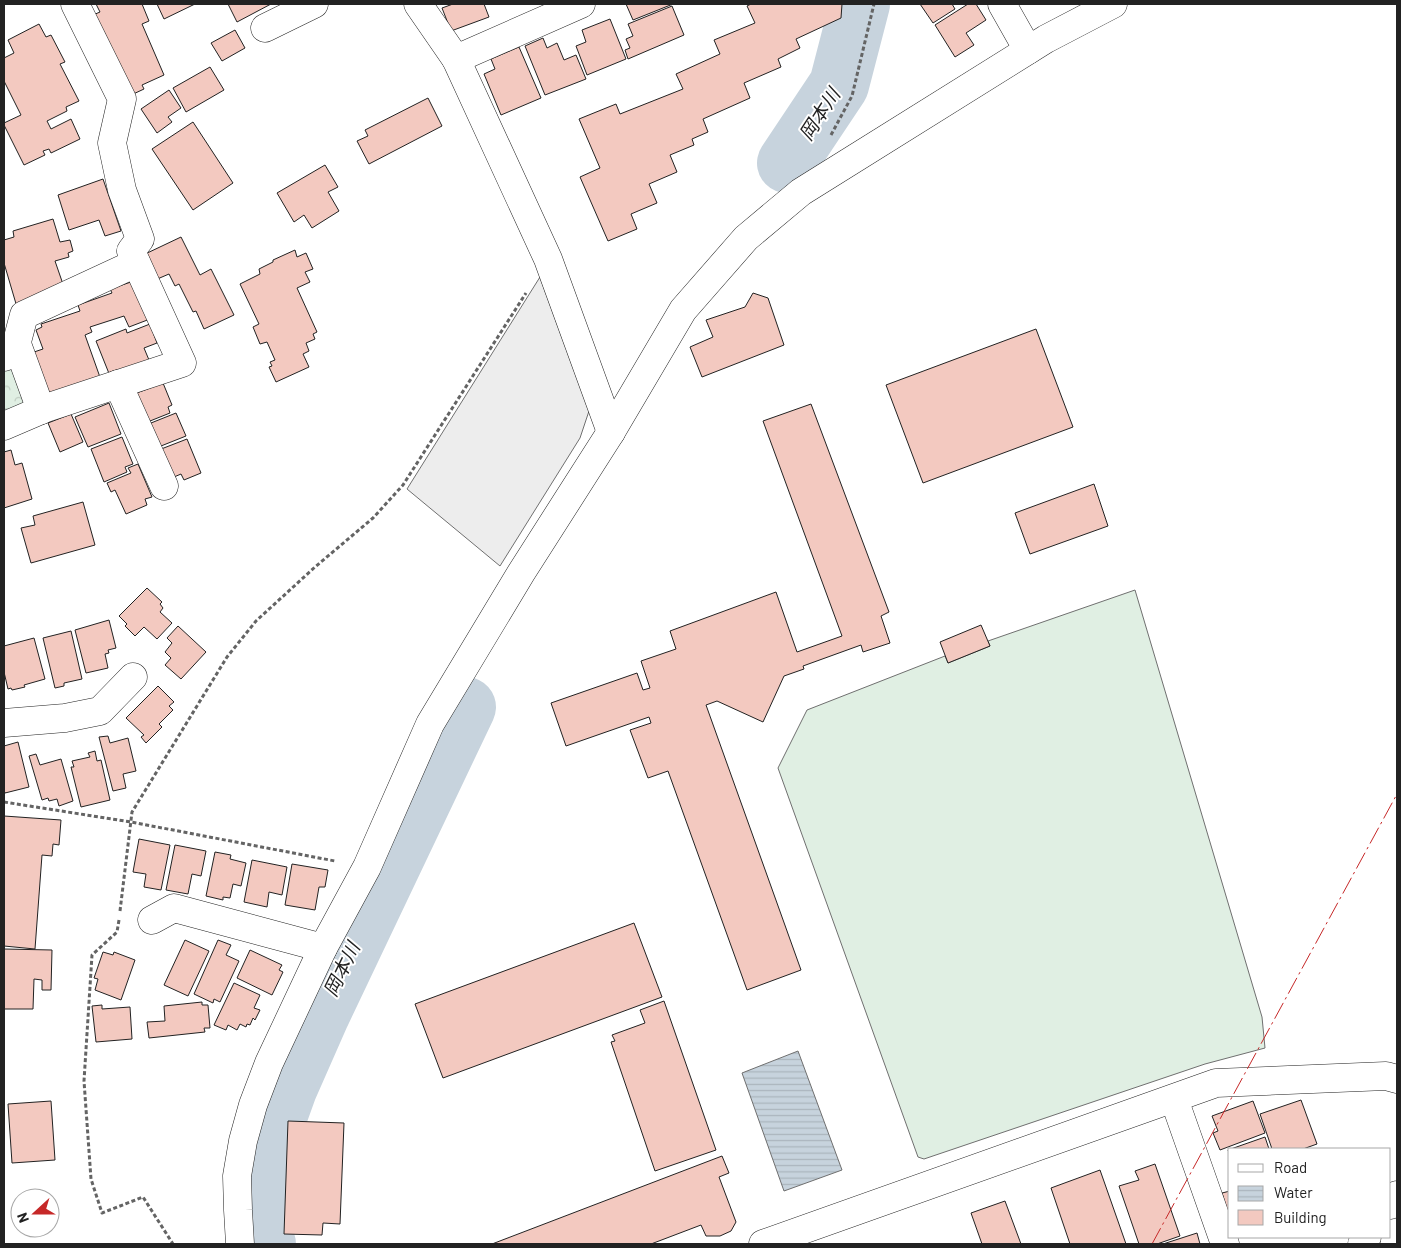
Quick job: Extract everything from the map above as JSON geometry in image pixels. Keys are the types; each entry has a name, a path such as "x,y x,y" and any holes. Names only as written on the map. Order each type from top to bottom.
{"street":[{"path":"4,426 41,410 182,363 131,251 140,239 122,190 112,143 122,99 75,4"},
{"path":"265,28 314,4"},
{"path":"418,4 456,59 548,260 611,432"},
{"path":"456,59 581,4"},
{"path":"1002,4 1028,50"},
{"path":"240,1244 237,1176 243,1141 253,1105 269,1063 323,948 367,867 430,724 516,582 611,432 683,310 746,238 801,192 1046,39 1113,4"},
{"path":"41,410 10,350 24,315 136,262"},
{"path":"118,384 164,486"},
{"path":"4,724 65,718 100,711 133,677"},
{"path":"152,920 174,908 323,948"},
{"path":"770,1243 1216,1083 1386,1076 1397,1079"},
{"path":"1174,1099 1225,1244"}],"path":[{"path":"829,140 852,96 874,4"},
{"path":"173,1244 143,1197 102,1213 91,1179 84,1081 92,955 118,932 132,812 227,657 256,621 315,567 373,518 403,485 548,260"},
{"path":"4,802 131,822 367,867"}],"green space":[{"path":"21,365 36,406 4,420 4,368"},
{"path":"1135,590 1262,1017 1265,1048 1205,1064 924,1159 918,1157 778,768 807,710 945,656 948,663 990,646 988,641"}],"shaded area":[{"path":"540,277 589,411 580,438 500,566 407,489"}],"water":[{"path":"798,1051 842,1170 784,1191 742,1073"}],"building":[{"path":"96,4 142,4 149,21 142,24 164,75 142,85 144,89 129,96 93,15 100,12"},
{"path":"157,4 195,4 164,19"},
{"path":"228,4 271,4 237,22"},
{"path":"453,4 484,4 489,17 451,31 442,8"},
{"path":"626,4 673,4 633,20"},
{"path":"751,4 842,4 841,18 796,39 800,48 778,59 781,67 744,83 750,98 703,119 708,132 692,139 694,145 670,155 677,172 649,184 657,203 631,214 637,229 608,241 580,177 600,168 579,119 616,104 620,114 683,89 676,74 720,54 714,40 755,23 747,6"},
{"path":"920,4 952,4 955,9 933,23"},
{"path":"968,4 976,4 986,20 966,33 974,45 955,57 935,25"},
{"path":"672,6 684,35 628,59 625,50 630,48 626,39 633,36 628,24"},
{"path":"610,19 626,59 587,75 576,46 586,42 582,30"},
{"path":"39,24 46,37 51,35 65,62 60,64 79,101 66,107 67,111 47,121 51,129 71,119 80,139 51,153 49,149 43,151 45,155 24,165 4,125 4,123 21,115 4,81 4,58 14,53 8,40"},
{"path":"235,30 245,48 222,61 211,43"},
{"path":"543,38 547,48 557,43 564,60 576,55 586,79 545,95 525,46"},
{"path":"519,47 541,98 501,115 484,74 495,69 491,59"},
{"path":"210,67 224,90 186,112 173,88"},
{"path":"169,90 181,108 168,117 172,122 157,133 141,109"},
{"path":"428,98 442,126 369,164 357,141 368,136 365,130"},
{"path":"193,122 233,183 193,210 152,149"},
{"path":"325,165 338,187 328,192 339,211 312,228 304,215 294,222 277,193"},
{"path":"103,179 121,231 105,236 99,220 69,230 58,195"},
{"path":"53,219 60,242 70,240 73,251 68,253 69,257 55,261 65,290 19,314 4,263 4,240 14,237 13,231"},
{"path":"181,237 200,275 211,269 234,315 204,329 196,311 193,312 179,284 175,286 169,274 155,280 143,255"},
{"path":"295,250 297,257 306,253 313,269 305,272 310,282 297,288 317,332 313,334 315,339 306,343 309,351 303,354 309,367 276,382 269,367 272,366 270,362 275,360 267,342 260,344 253,327 259,324 240,284 260,274 259,269 273,262 273,260"},
{"path":"137,280 150,319 129,327 124,316 90,327 92,332 85,335 101,380 47,399 31,353 43,349 36,330 42,327 41,324 80,311 78,305 112,293 110,289"},
{"path":"753,293 768,298 784,345 702,377 690,347 713,337 706,320 745,307"},
{"path":"150,324 157,343 144,348 149,360 110,376 96,341 126,329 127,333"},
{"path":"1036,329 1073,427 923,483 886,385"},
{"path":"163,383 172,405 168,407 170,413 145,423 134,394"},
{"path":"109,403 121,434 88,447 75,417"},
{"path":"811,404 889,612 881,616 890,643 863,652 861,645 803,666 804,669 784,676 763,722 717,701 706,705 801,970 747,990 668,771 648,778 630,730 651,723 649,717 566,746 551,703 637,673 643,690 650,688 641,661 676,649 670,631 776,592 797,652 842,636 763,421"},
{"path":"176,413 186,436 156,448 146,425"},
{"path":"71,414 83,442 60,452 48,423"},
{"path":"122,437 133,464 125,467 127,472 104,482 91,449"},
{"path":"187,439 201,473 184,480 181,474 167,480 156,451"},
{"path":"11,450 15,465 22,463 32,499 4,508 4,452"},
{"path":"138,464 152,497 145,499 147,505 126,514 115,490 111,492 107,483 131,473 128,468"},
{"path":"1094,484 1108,526 1030,554 1015,513"},
{"path":"83,502 95,545 31,563 21,528 35,525 33,516"},
{"path":"147,588 162,602 160,604 163,608 160,612 172,623 157,639 144,627 135,636 125,626 127,624 119,616"},
{"path":"109,620 116,648 108,650 109,653 105,654 108,668 86,673 75,630"},
{"path":"981,625 990,646 948,663 940,642"},
{"path":"178,626 206,652 181,679 165,665 171,658 165,652 172,643 167,638"},
{"path":"71,631 82,679 64,683 64,686 55,688 43,638"},
{"path":"34,638 45,679 24,685 25,687 8,689 4,672 4,646"},
{"path":"158,686 174,702 169,706 173,710 159,724 162,727 146,743 141,737 144,735 126,718"},
{"path":"108,736 110,743 128,738 136,771 123,774 126,788 113,791 99,737"},
{"path":"18,742 29,787 5,793 4,746"},
{"path":"95,751 97,761 101,760 110,800 81,807 71,767 74,767 72,761 90,757 88,753"},
{"path":"36,754 40,765 61,759 73,801 59,806 57,799 49,801 48,798 42,800 29,756"},
{"path":"4,816 61,820 59,845 53,844 52,856 42,855 35,949 4,946"},
{"path":"139,839 170,845 161,890 144,887 146,874 133,872"},
{"path":"175,845 206,851 201,876 192,874 188,894 166,890"},
{"path":"215,852 231,855 230,859 246,863 241,886 233,884 230,898 223,897 223,900 206,896"},
{"path":"252,860 287,867 282,895 269,892 267,907 244,902"},
{"path":"292,864 328,870 325,887 319,887 315,910 285,905"},
{"path":"634,923 662,997 443,1078 415,1004"},
{"path":"185,940 209,951 188,996 164,985"},
{"path":"218,940 231,945 226,955 239,961 220,1002 214,999 213,1003 194,994"},
{"path":"4,949 52,950 51,990 42,990 42,980 34,979 33,1009 4,1009"},
{"path":"250,950 282,965 279,970 283,972 272,995 237,978"},
{"path":"103,952 113,955 114,952 135,960 121,1000 95,990 98,979 94,978"},
{"path":"234,983 260,995 254,1008 260,1010 250,1025 247,1024 246,1027 240,1024 237,1030 228,1025 226,1030 214,1025"},
{"path":"664,1001 716,1150 655,1171 611,1042 615,1041 612,1035 645,1023 640,1010"},
{"path":"202,1002 202,1005 208,1005 210,1028 204,1028 205,1032 149,1038 147,1022 165,1021 164,1006"},
{"path":"102,1005 102,1009 130,1007 132,1039 96,1042 92,1006"},
{"path":"1301,1100 1317,1144 1306,1148 1272,1148 1260,1114"},
{"path":"51,1101 55,1160 12,1163 8,1104"},
{"path":"1253,1101 1265,1133 1220,1150 1213,1133 1218,1131 1212,1116"},
{"path":"288,1121 344,1123 340,1224 323,1223 322,1235 284,1234"},
{"path":"1265,1137 1269,1148 1234,1148"},
{"path":"722,1156 729,1173 719,1177 736,1222 731,1231 720,1236 706,1236 701,1225 651,1244 492,1244"},
{"path":"1155,1164 1180,1236 1157,1244 1139,1244 1119,1186 1139,1180 1135,1171"},
{"path":"1100,1170 1126,1244 1070,1244 1051,1188"},
{"path":"1228,1192 1228,1213 1222,1193"},
{"path":"1005,1201 1021,1244 982,1244 971,1213"},
{"path":"1197,1233 1200,1244 1163,1244"}],"waterway":[{"name":"岡本川","path":"787,163 839,85 860,4"},
{"name":"岡本川","path":"266,1244 264,1238 262,1190 269,1139 287,1089 320,1014 466,707"}],"power":[{"path":"1152,1244 1397,794"}]}
